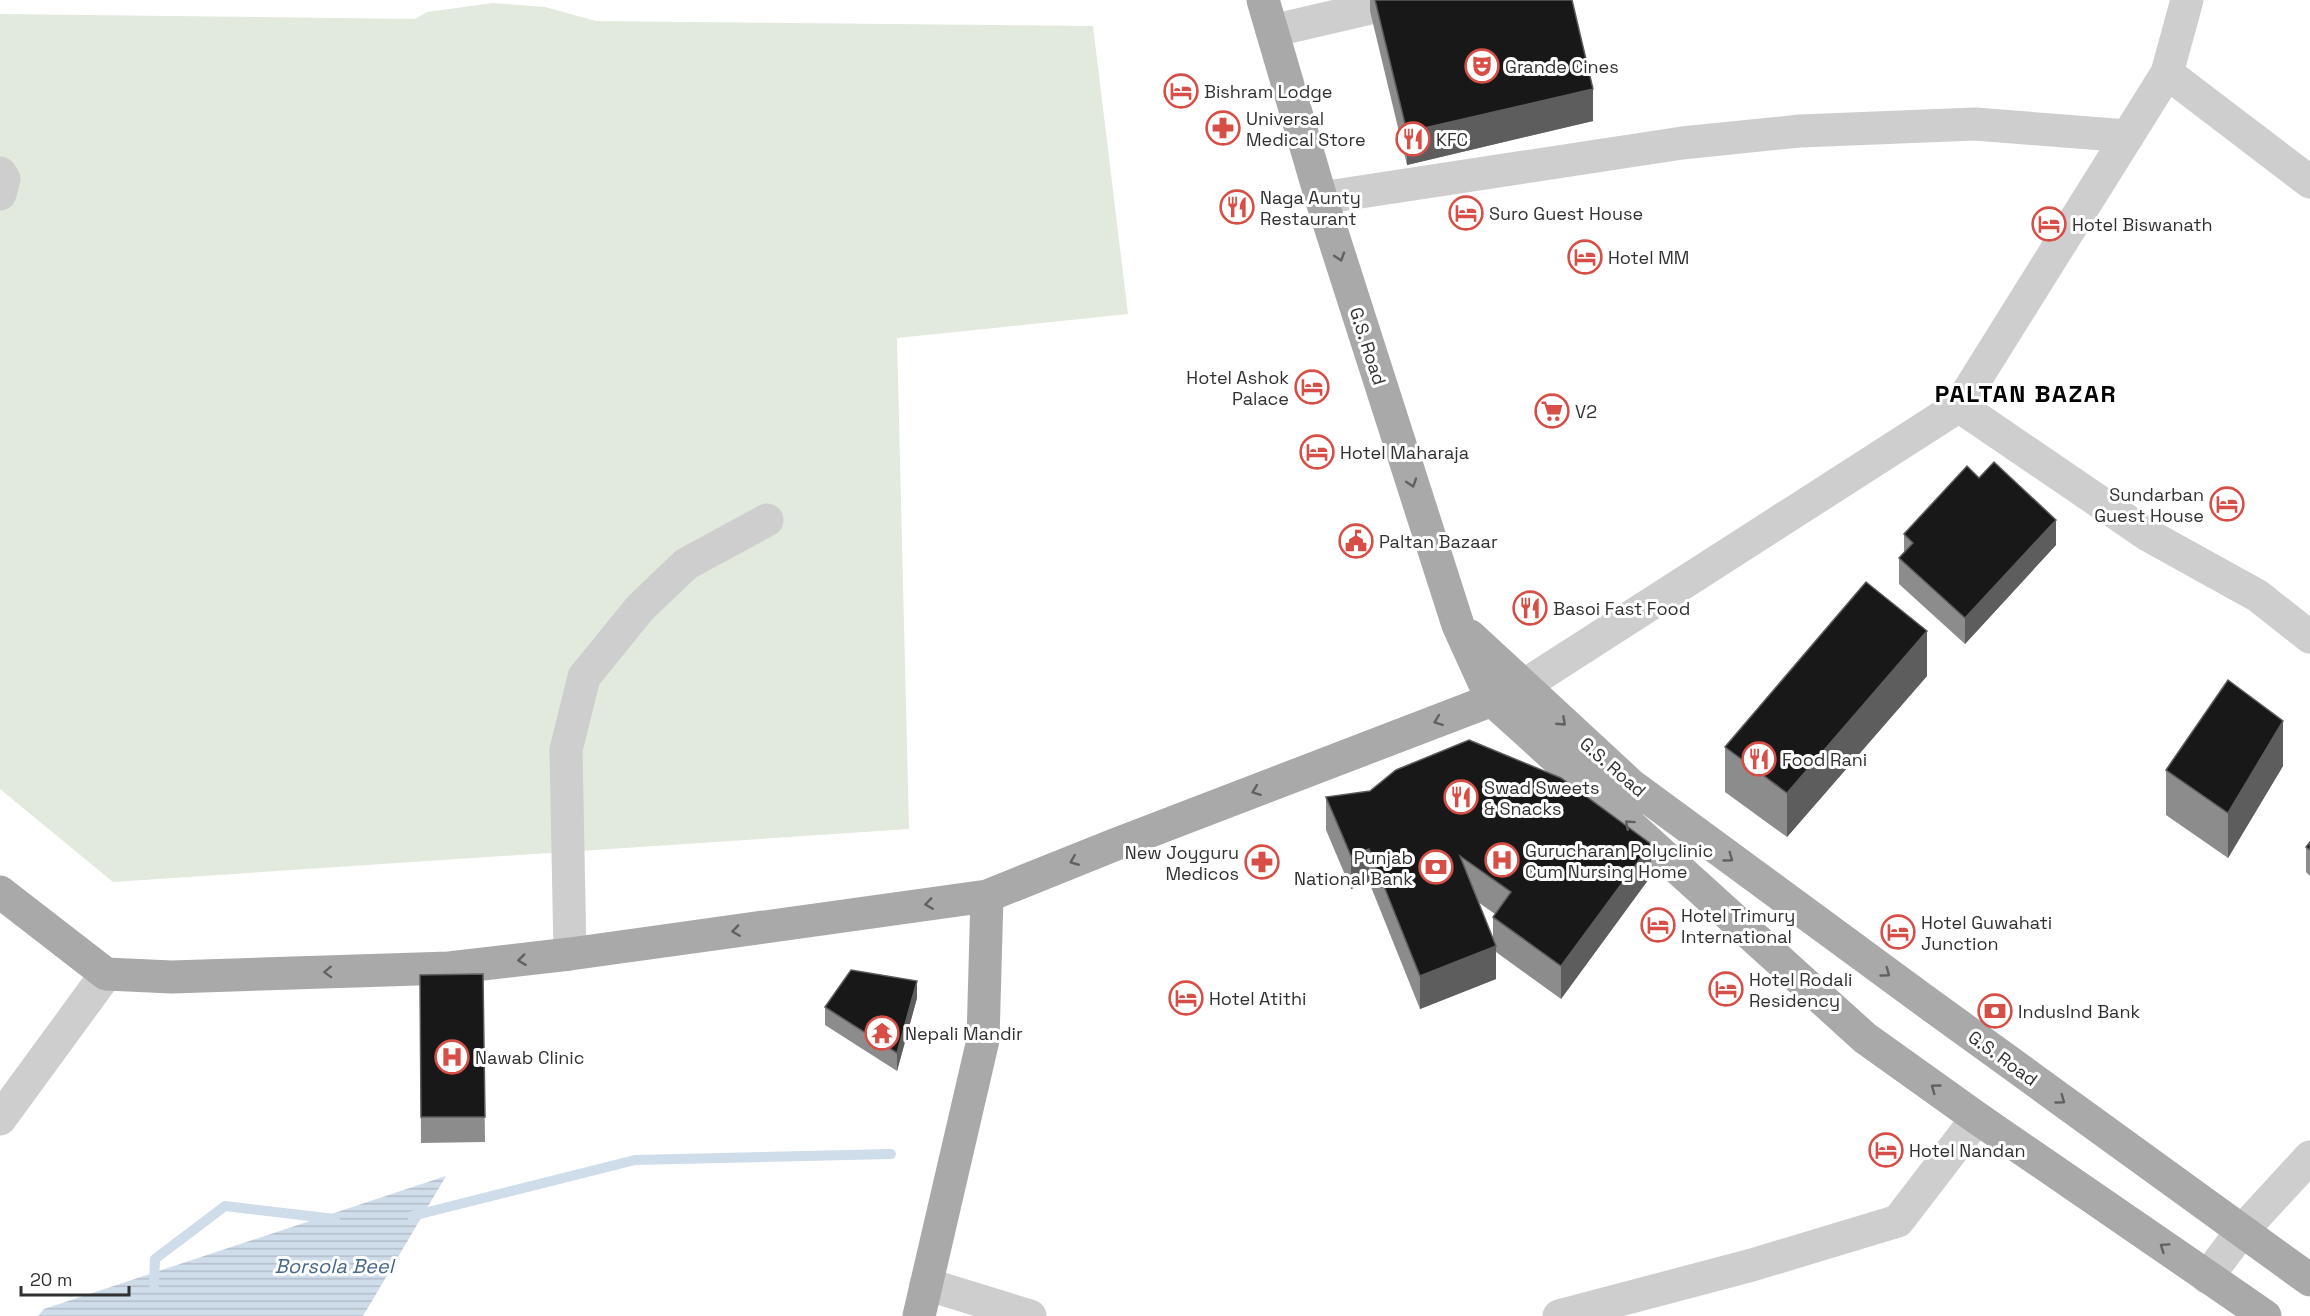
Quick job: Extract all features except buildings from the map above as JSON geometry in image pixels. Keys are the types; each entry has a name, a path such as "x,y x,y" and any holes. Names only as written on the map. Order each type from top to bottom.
{"main road":[{"name":"G.S. Road","path":"1263,0 1321,198 1458,625 1631,785 2310,1280"},
{"path":"1458,625 1492,700"},
{"path":"0,892 106,974 172,977 449,968 570,954 987,896 1523,686"},
{"name":"G.S. Road","path":"1492,700 1865,1038 2265,1316"},
{"path":"919,1316 982,1040 987,896"}],"street":[{"path":"1272,31 1405,0"},
{"path":"1523,686 1959,406 2167,73 2187,0"},
{"path":"2167,73 2310,182"},
{"path":"1321,198 1682,143 1800,131 1975,124 2127,136"},
{"path":"0,173 4,178 0,194"},
{"path":"1959,406 2148,535 2258,596 2310,637"},
{"path":"570,954 566,750 584,678 640,608 686,564 767,520"},
{"path":"0,1119 106,974"},
{"path":"1559,1316 1752,1265 1898,1221 1977,1118"},
{"path":"2207,1277 2242,1231 2310,1156"},
{"path":"926,1284 1030,1316"}],"shaded area":[{"path":"493,3 545,7 596,21 1093,26 1128,314 897,338 909,829 113,882 0,789 0,14 415,19 427,12"}],"water":[{"name":"Borsola Beel","path":"446,1176 363,1316 38,1316 44,1309"}],"waterway":[{"path":"412,1216 635,1160 891,1154"},
{"path":"154,1285 155,1259 225,1206 335,1219"}],"place":[{"name":"Grande Cines","path":"1482,66"},
{"name":"Bishram Lodge","path":"1181,91"},
{"name":"Universal Medical Store","path":"1223,128"},
{"name":"KFC","path":"1413,139"},
{"name":"Naga Aunty Restaurant","path":"1237,207"},
{"name":"Suro Guest House","path":"1466,213"},
{"name":"Hotel Biswanath","path":"2049,224"},
{"name":"Hotel MM","path":"1585,257"},
{"name":"Hotel Ashok Palace","path":"1312,387"},
{"name":"V2","path":"1552,411"},
{"name":"Hotel Maharaja","path":"1317,452"},
{"name":"Sundarban Guest House","path":"2227,504"},
{"name":"Paltan Bazaar","path":"1356,541"},
{"name":"Basoi Fast Food","path":"1530,608"},
{"name":"Food Rani","path":"1759,759"},
{"name":"Swad Sweets & Snacks","path":"1461,797"},
{"name":"Gurucharan Polyclinic Cum Nursing Home","path":"1502,860"},
{"name":"New Joyguru Medicos","path":"1262,862"},
{"name":"Punjab National Bank","path":"1436,867"},
{"name":"Hotel Trimury International","path":"1658,925"},
{"name":"Hotel Guwahati Junction","path":"1898,932"},
{"name":"Hotel Rodali Residency","path":"1726,989"},
{"name":"Hotel Atithi","path":"1186,998"},
{"name":"IndusInd Bank","path":"1995,1011"},
{"name":"Nepali Mandir","path":"882,1033"},
{"name":"Nawab Clinic","path":"452,1057"},
{"name":"Hotel Nandan","path":"1886,1150"}],"district":[{"name":"PALTAN BAZAR","path":"2026,393"}]}
